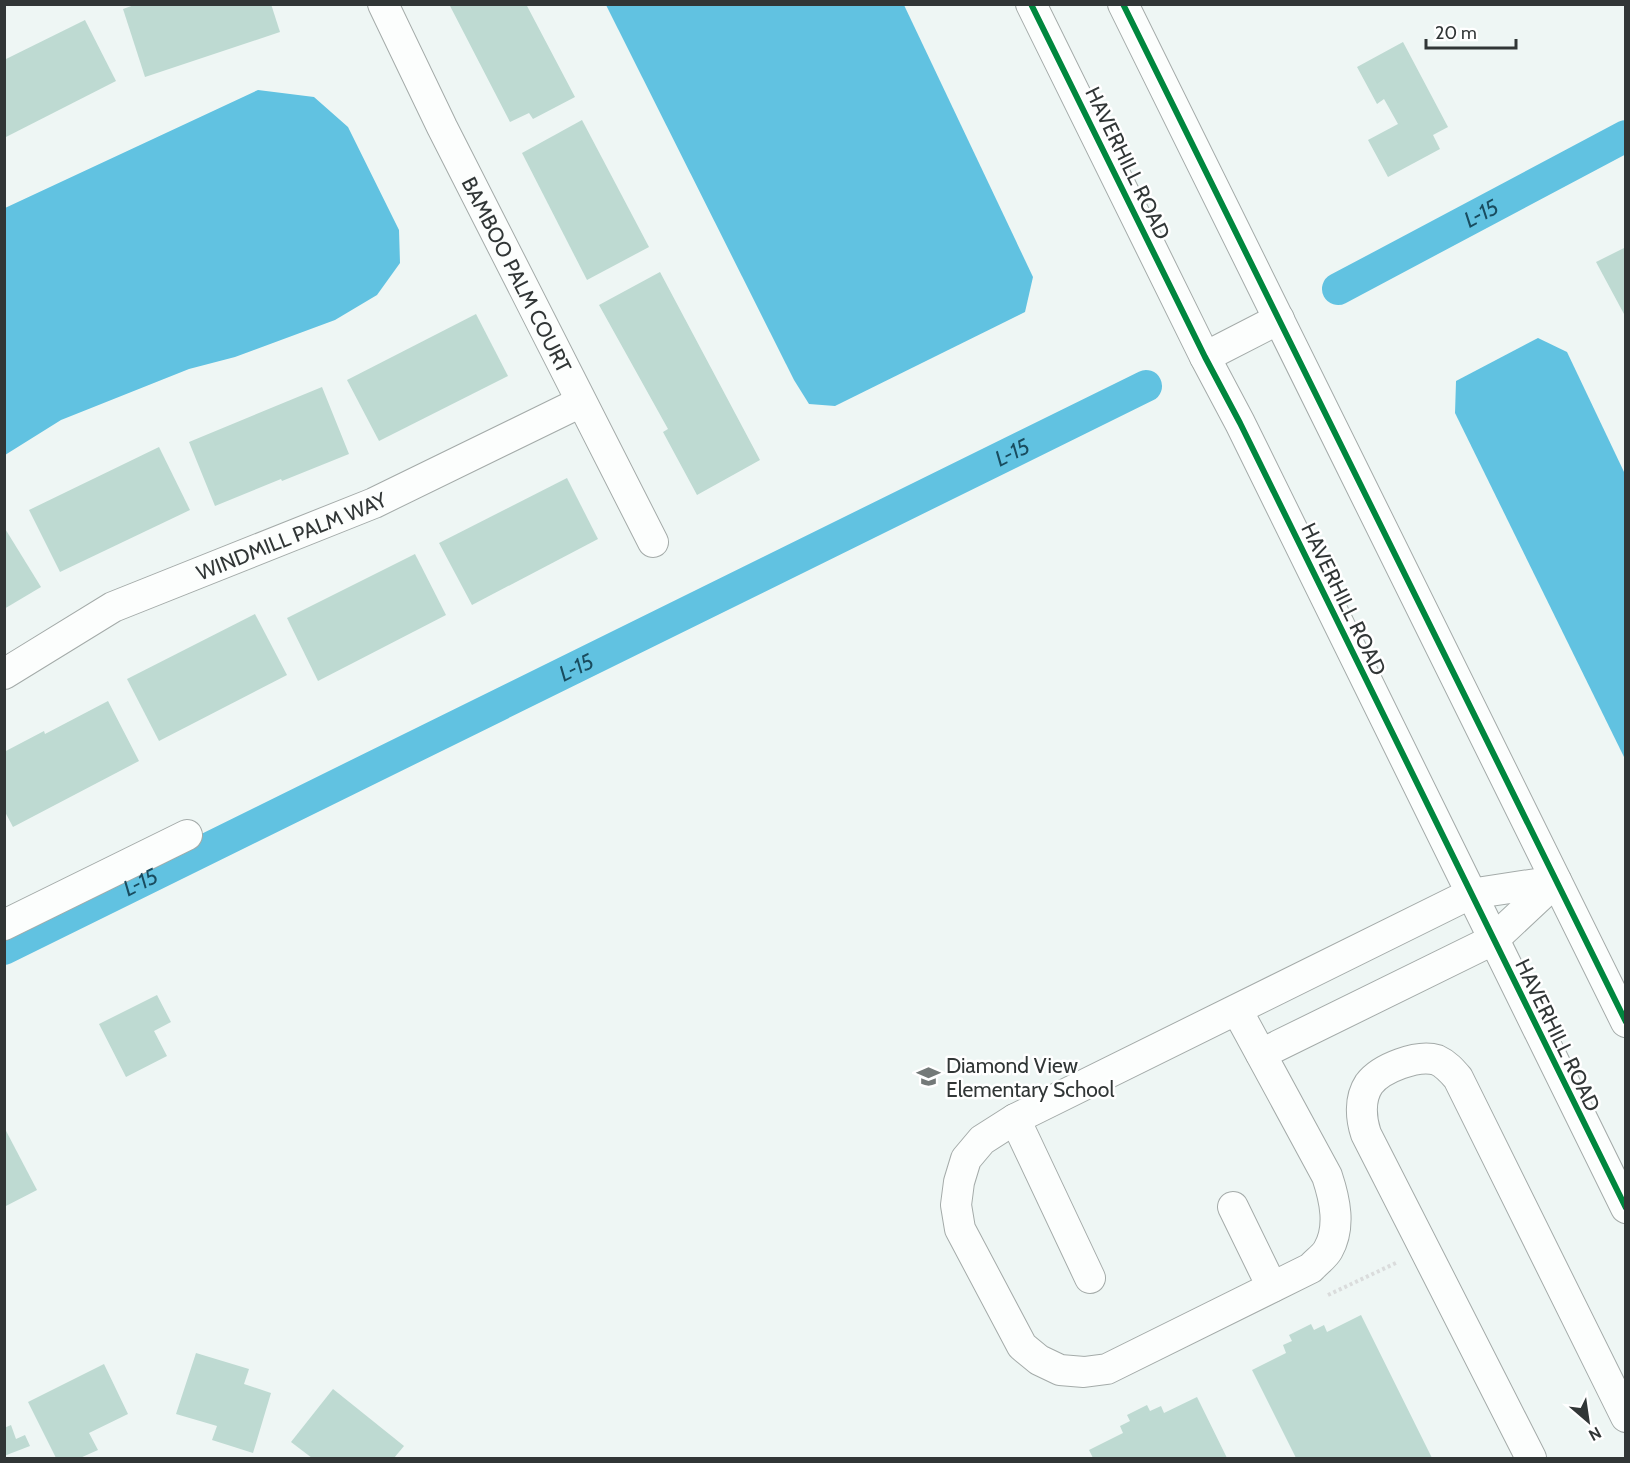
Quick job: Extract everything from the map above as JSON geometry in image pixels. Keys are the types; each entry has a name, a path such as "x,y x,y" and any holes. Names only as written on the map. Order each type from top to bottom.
{"street":[{"name":"BAMBOO PALM COURT","path":"383,4 653,542"},
{"name":"HAVERHILL ROAD","path":"1031,4 1626,1208"},
{"path":"1123,4 1626,1022"},
{"path":"1205,357 1280,319"},
{"name":"WINDMILL PALM WAY","path":"4,674 113,607 374,503 581,402"},
{"path":"4,925 187,835"},
{"path":"1236,1010 1328,1176 1335,1199 1336,1225 1328,1251 1311,1268 1107,1368 1083,1372 1059,1370 1039,1360 1022,1346 960,1228 956,1205 959,1182 966,1159 982,1140 1015,1119 1470,894 1556,881"},
{"path":"1261,1054 1493,940 1556,881"},
{"path":"1531,1458 1366,1134 1362,1122 1362,1104 1369,1084 1399,1065 1413,1059 1437,1060 1449,1067 1458,1078 1626,1417"},
{"path":"1015,1119 1090,1278"},
{"path":"1233,1207 1272,1287"}],"path":[{"path":"1328,1295 1398,1261"}],"water":[{"path":"606,5 904,5 1033,277 1025,312 835,406 809,404 794,380"},
{"path":"258,90 314,97 348,127 399,230 400,263 377,295 335,320 235,357 189,369 61,420 5,455 5,208"},
{"path":"1538,338 1567,352 1625,474 1625,759 1455,413 1456,381"}],"building":[{"path":"137,4 271,4 280,32 145,77 123,9"},
{"path":"449,4 526,4 575,97 533,119 529,113 510,122"},
{"path":"85,20 116,81 4,138 4,60"},
{"path":"1403,42 1448,127 1433,135 1440,149 1388,177 1368,140 1398,124 1384,99 1377,104 1357,67"},
{"path":"582,120 649,247 587,280 522,153"},
{"path":"1626,247 1626,313 1624,314 1596,262"},
{"path":"660,272 760,460 697,495 663,432 668,429 599,305"},
{"path":"476,314 508,376 379,441 347,380"},
{"path":"322,387 349,454 215,506 189,442"},
{"path":"159,447 190,510 60,572 29,510"},
{"path":"567,478 598,539 472,605 439,543"},
{"path":"4,527 41,587 4,609"},
{"path":"415,554 446,615 318,681 287,618"},
{"path":"255,614 287,675 159,741 127,679"},
{"path":"108,701 139,761 13,827 4,810 4,752 44,731 45,734"},
{"path":"157,995 171,1022 154,1031 167,1056 126,1077 99,1024"},
{"path":"4,1127 37,1190 4,1207"},
{"path":"1361,1315 1432,1458 1296,1458 1252,1370 1286,1353 1283,1345 1292,1341 1289,1335 1311,1324 1314,1330 1324,1325 1327,1332"},
{"path":"196,1353 249,1369 244,1384 271,1393 253,1453 212,1440 217,1426 176,1414"},
{"path":"104,1364 128,1414 89,1433 98,1450 80,1458 56,1458 28,1402"},
{"path":"333,1389 404,1446 394,1458 312,1458 291,1442"},
{"path":"1197,1397 1227,1458 1093,1458 1089,1450 1123,1433 1120,1426 1130,1421 1127,1415 1147,1405 1150,1411 1161,1406 1164,1413"},
{"path":"11,1425 16,1439 25,1435 30,1446 4,1456 4,1428"}],"waterway":[{"name":"L-15","path":"1338,289 1626,136"},
{"name":"L-15","path":"4,949 1146,386"}],"cycle path":[{"path":"1031,4 1626,1208"},
{"path":"1123,4 1626,1022"}],"place":[{"name":"Diamond View Elementary School","path":"928,1077"}]}
